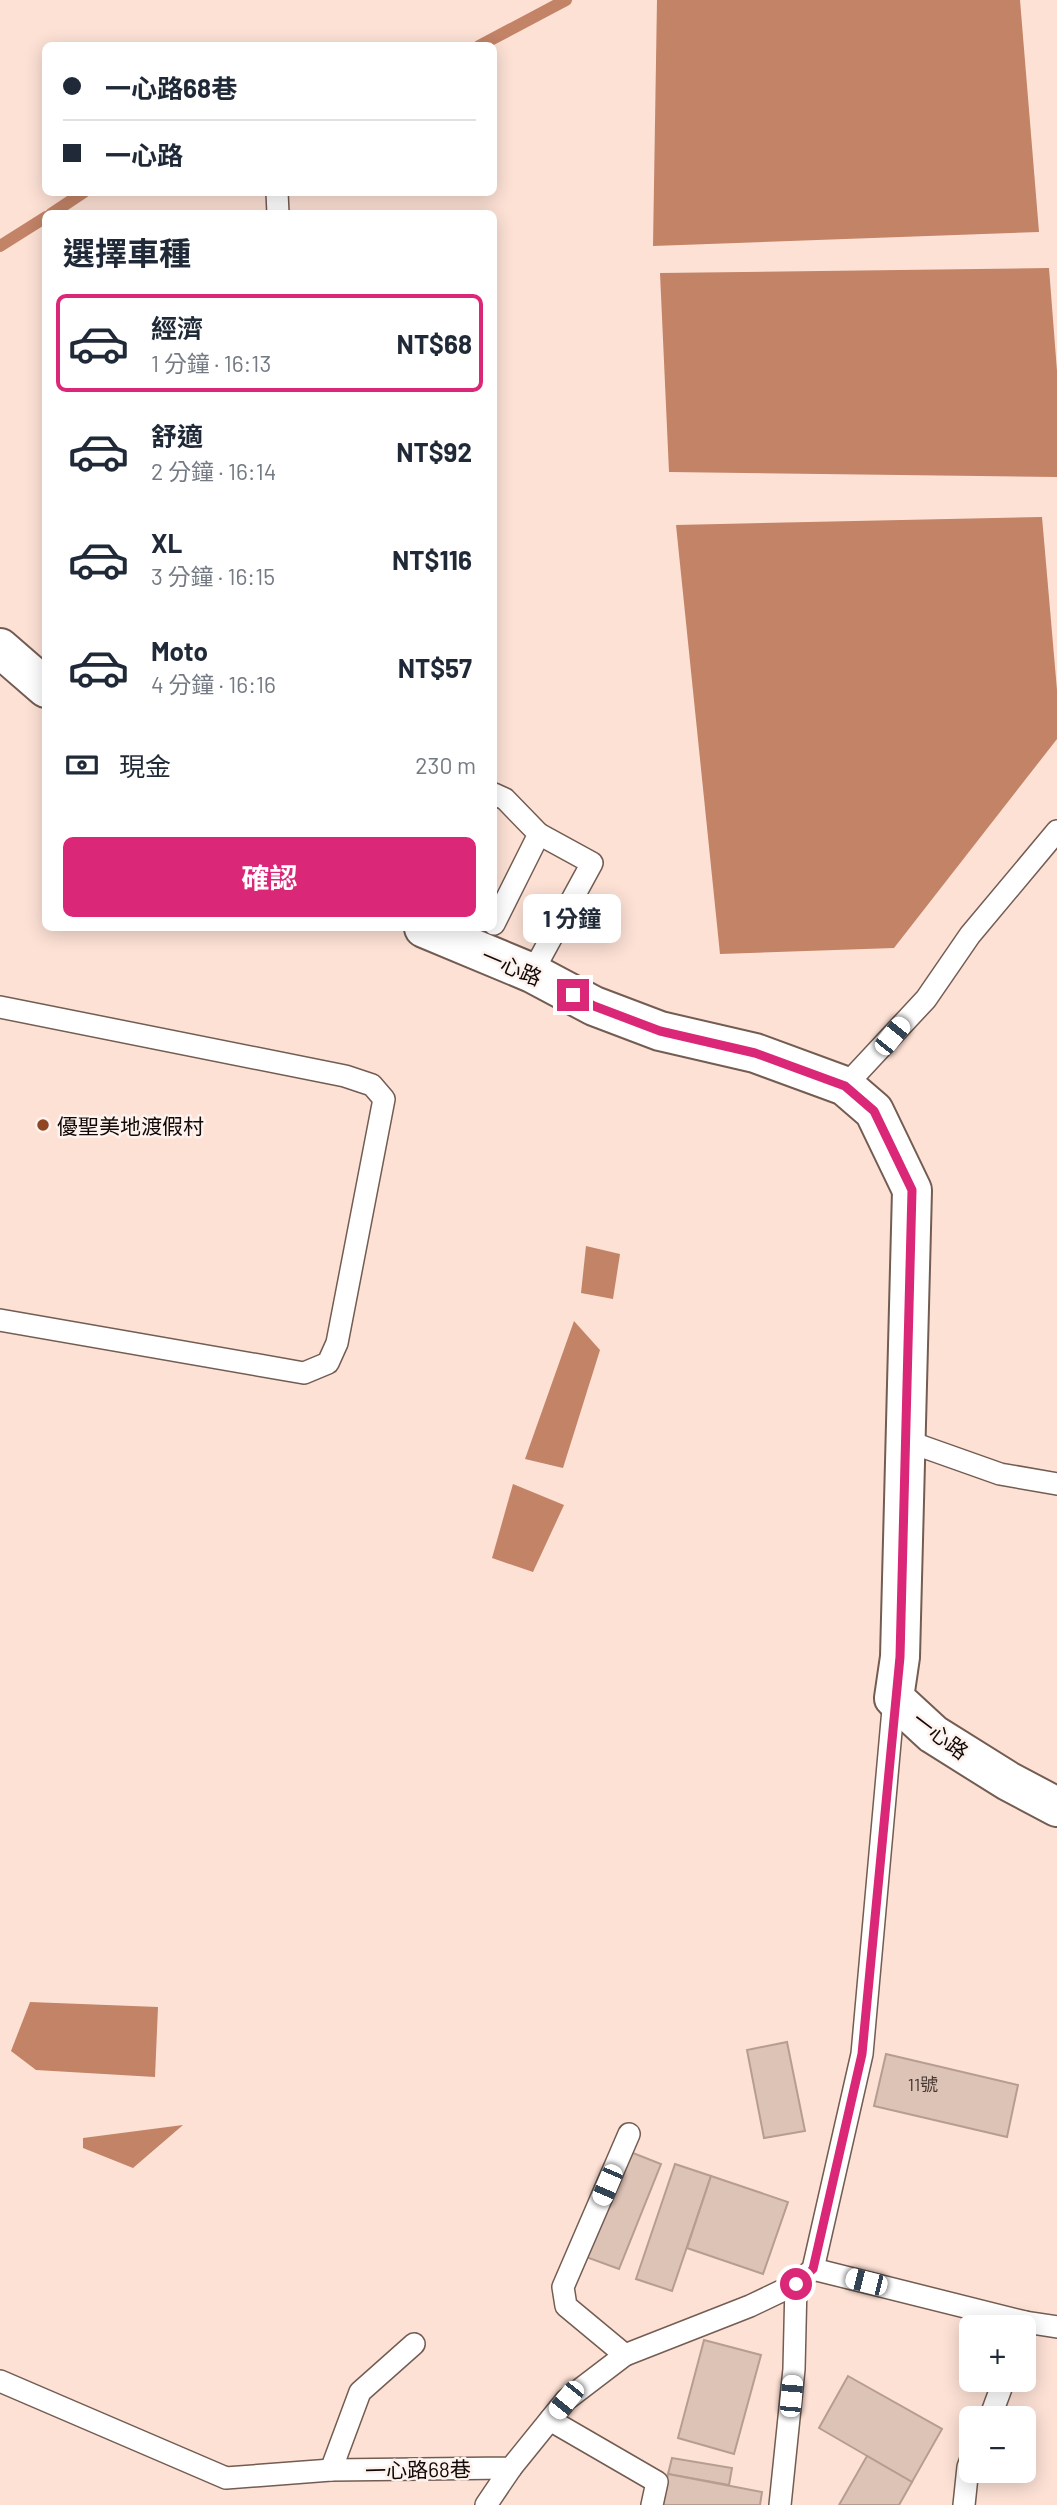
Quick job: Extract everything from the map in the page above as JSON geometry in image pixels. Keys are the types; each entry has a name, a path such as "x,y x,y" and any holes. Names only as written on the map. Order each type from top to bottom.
{"street":[{"path":"0,648 42,685"},
{"name":"一心路","path":"456,931 488,934 532,973 594,1006 660,1031 755,1053 845,1086 874,1111 912,1190 900,1657 894,1698 933,1734 1008,1781 1057,1807"}],"lane":[{"path":"497,795 505,799 539,834 592,863 532,973"},
{"path":"845,1086 926,999 970,935 1057,831"},
{"path":"497,916 539,834"},
{"path":"0,1007 345,1076 372,1085 384,1099 337,1343 328,1363 304,1373 0,1320"},
{"path":"904,1440 1000,1474 1057,1484"},
{"path":"486,2505 511,2468 566,2400 625,2355 750,2306 796,2284 813,2269 862,2054 894,1698"},
{"path":"625,2355 566,2306 563,2287 629,2134"},
{"path":"813,2269 986,2315"},
{"path":"779,2505 794,2368 796,2284"},
{"path":"1036,2326 1057,2327"},
{"path":"331,2470 360,2392 414,2344"},
{"name":"一心路68巷","path":"0,2381 226,2478 331,2470 511,2468"},
{"path":"550,2420 657,2482 652,2505"},
{"path":"964,2505 966,2483"}],"shaded area":[{"path":"657,0 1020,0 1039,232 653,246"},
{"path":"1049,268 1057,371 1057,477 669,472 660,273"},
{"path":"1042,517 1057,690 1057,739 894,948 720,954 676,525"},
{"path":"586,1246 620,1254 613,1299 581,1293"},
{"path":"574,1321 600,1350 563,1468 525,1459"},
{"path":"513,1484 564,1505 533,1572 492,1558"},
{"path":"30,2002 158,2007 155,2077 36,2070 11,2051"},
{"path":"183,2125 133,2168 83,2148 83,2138"}],"building":[{"path":"787,2042 805,2131 764,2138 747,2050"},
{"path":"886,2054 1018,2085 1007,2137 874,2106"},
{"path":"628,2151 661,2164 619,2269 586,2257"},
{"path":"675,2164 711,2176 672,2291 636,2279"},
{"path":"711,2176 788,2202 763,2274 687,2248"},
{"path":"704,2340 761,2355 734,2454 678,2438"},
{"path":"848,2376 942,2429 912,2482 819,2428"},
{"path":"867,2456 912,2482 899,2505 839,2505"},
{"path":"672,2458 732,2468 729,2485 668,2474"},
{"path":"668,2474 762,2492 760,2505 663,2505"}],"waterway":[{"path":"487,42 566,0"},
{"path":"57,210 78,196"},
{"path":"0,246 42,220"}],"place":[{"name":"優聖美地渡假村","path":"43,1125"}],"route":[{"path":"573,995 594,1006 660,1031 755,1053 845,1086 874,1111 912,1190 900,1657 862,2054 813,2269 796,2284"}]}
